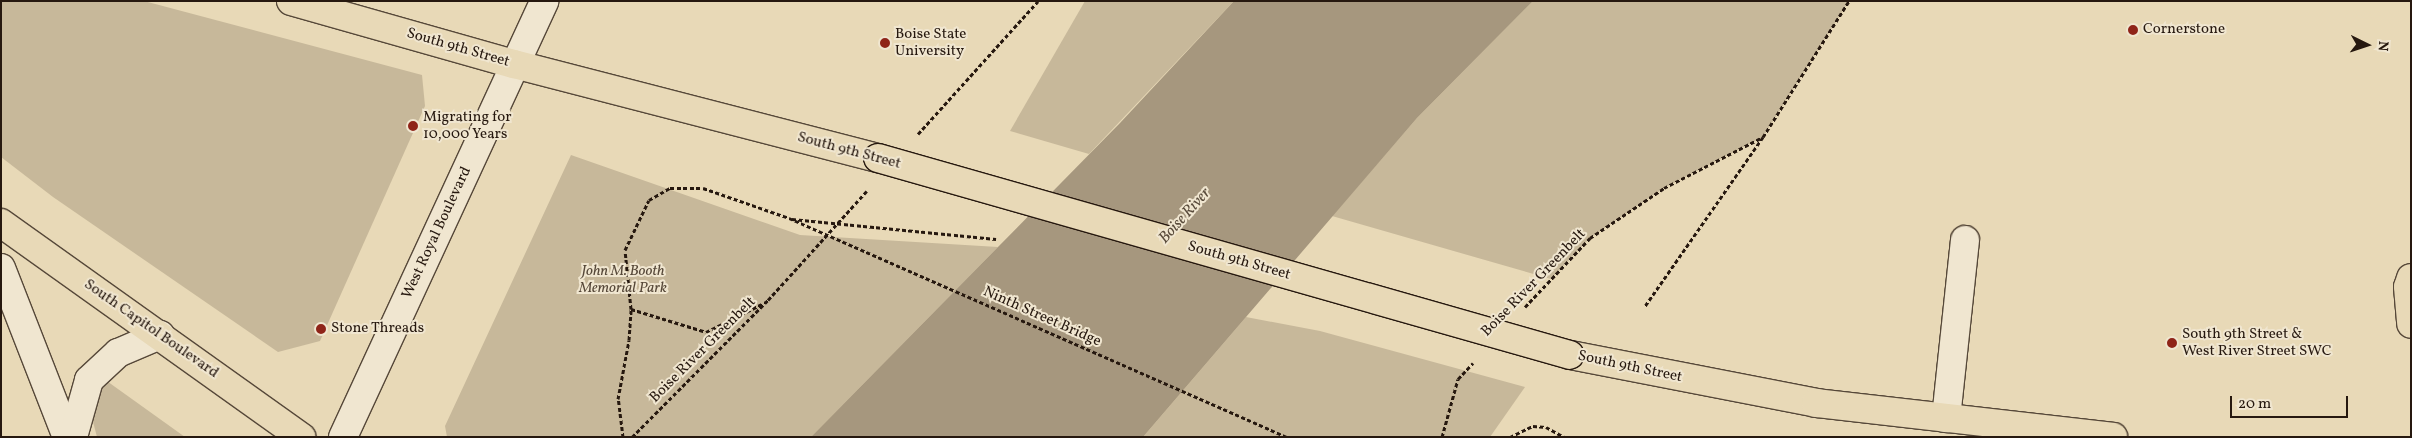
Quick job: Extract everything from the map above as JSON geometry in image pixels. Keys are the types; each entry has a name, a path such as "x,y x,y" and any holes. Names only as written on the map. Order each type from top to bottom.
{"main road":[{"name":"South 9th Street","path":"291,1 514,64 878,158 1570,355 1816,403 1946,418 1974,429 2113,437"},
{"name":"South Capitol Boulevard","path":"1,223 301,437"},
{"path":"2411,278 2408,286 2411,324"}],"street":[{"name":"West Royal Boulevard","path":"343,437 544,1"},
{"path":"1946,418 1965,240"},
{"path":"1,268 67,437"},
{"path":"72,437 88,380 118,352 160,335"}],"path":[{"path":"1646,306 1763,137 1849,1"},
{"name":"Boise River Greenbelt","path":"1518,314 1590,238 1664,188 1763,137"},
{"path":"623,437 618,399 629,340 631,308 625,250 649,200 670,188 702,188 789,218 996,240"},
{"name":"Ninth Street Bridge","path":"789,218 1287,437"},
{"name":"Boise River Greenbelt","path":"631,308 706,332 768,300 632,437"},
{"name":"Boise River Greenbelt","path":"1442,437 1458,379 1478,357"},
{"path":"1510,437 1533,426 1546,427 1564,437"}],"green space":[{"path":"1,1 144,1 422,75 425,106 320,341 278,352 53,197 1,157"},
{"path":"1085,1 1234,1 1089,154 1010,131"},
{"path":"1533,1 1849,1 1763,137 1664,188 1590,238 1551,279 1332,216 1417,118"},
{"name":"John M. Booth Memorial Park","path":"571,155 800,235 998,247 811,437 447,437 445,426"},
{"path":"1246,317 1320,331 1525,387 1490,437 1143,437"},
{"path":"104,379 185,437 97,437 91,414"}],"water":[{"name":"Boise River","path":"1234,1 1533,1 1417,118 1143,437 811,437 1120,123"}],"place":[{"name":"Cornerstone","path":"2133,30"},
{"name":"Boise State University","path":"885,43"},
{"name":"Migrating for 10,000 Years","path":"413,126"},
{"name":"Stone Threads","path":"321,329"},
{"name":"South 9th Street & West River Street SWC","path":"2172,343"}]}
